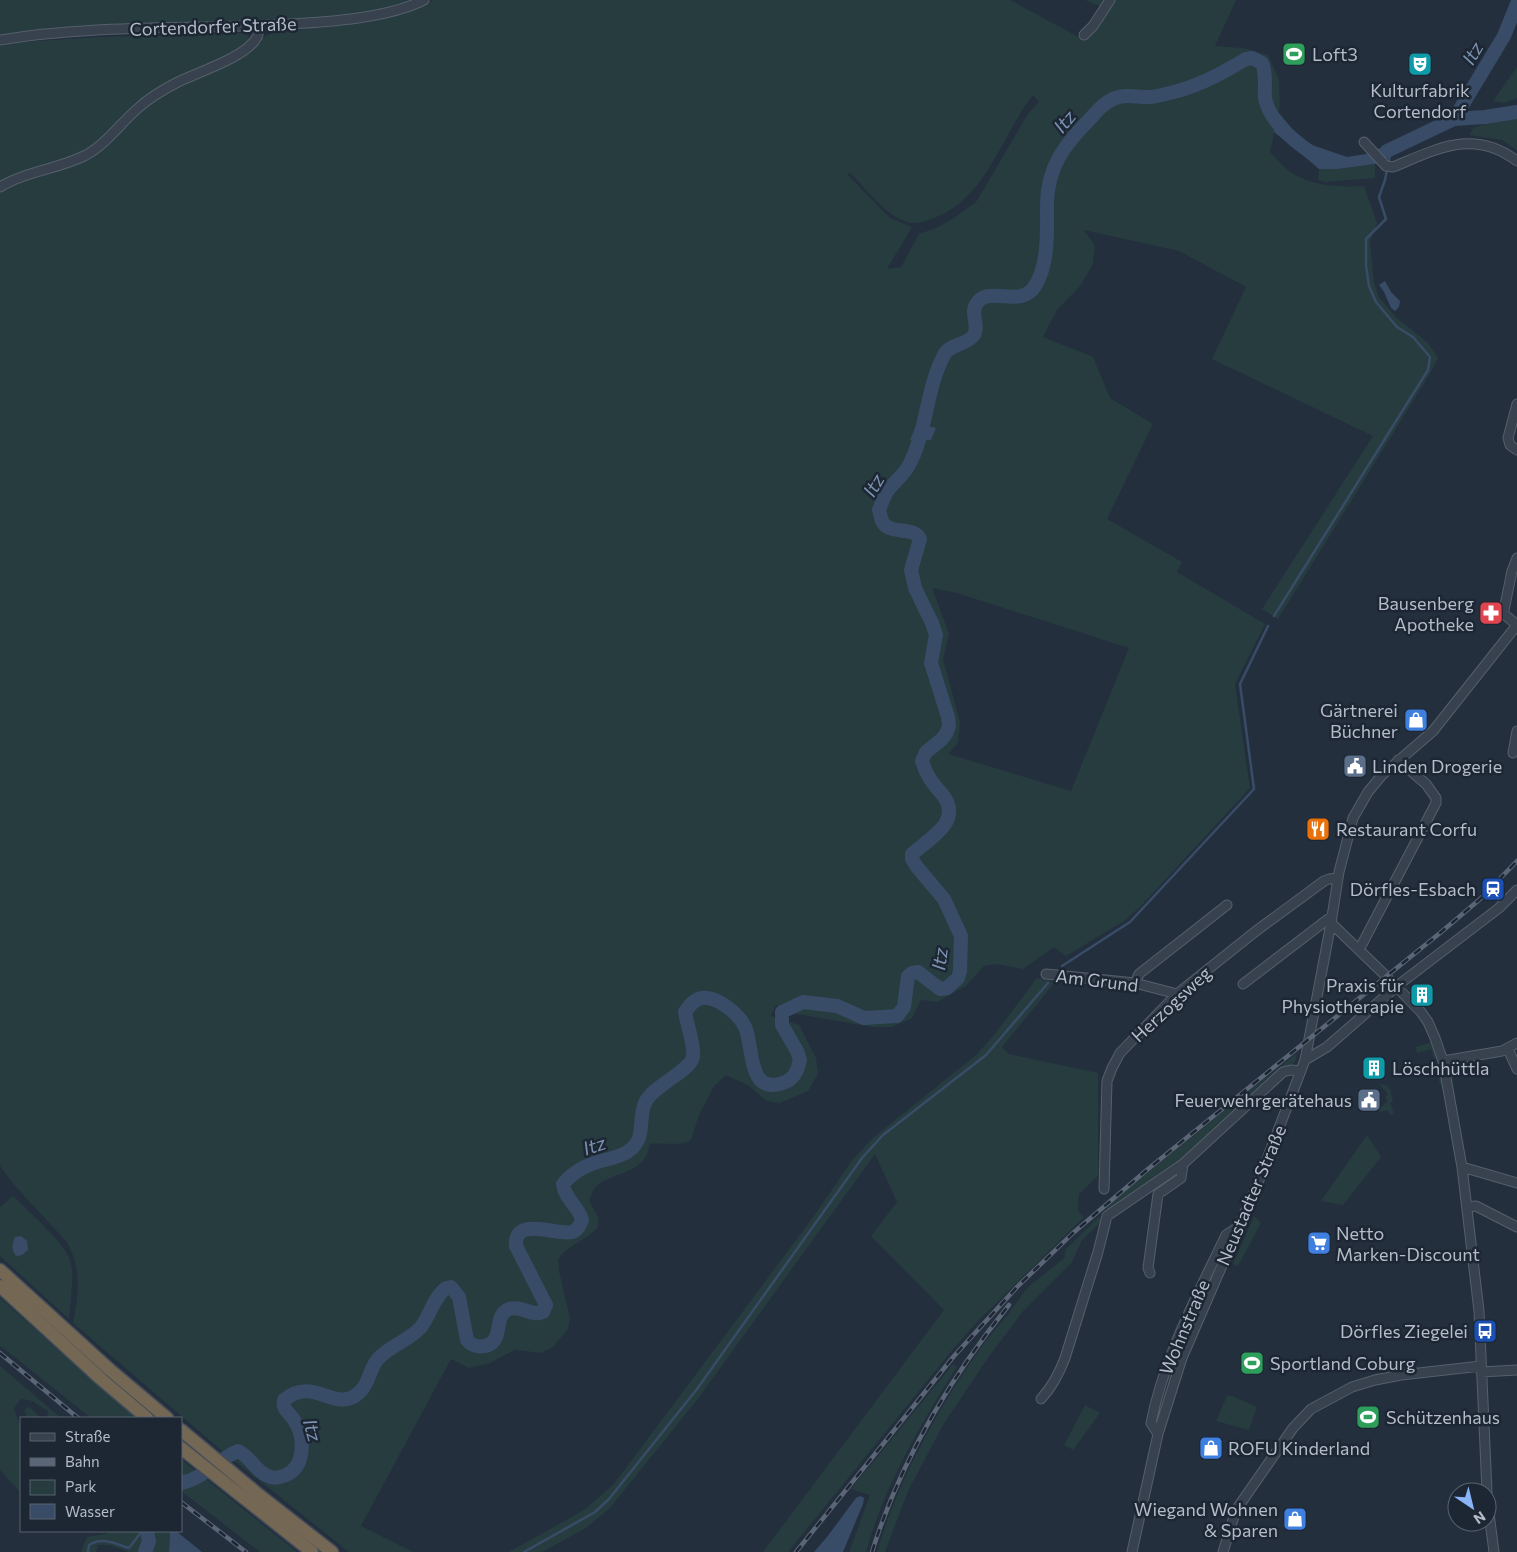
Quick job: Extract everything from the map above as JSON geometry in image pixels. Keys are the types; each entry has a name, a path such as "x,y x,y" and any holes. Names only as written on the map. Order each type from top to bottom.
{"highway":[{"path":"0,1270 110,1370 166,1417"},
{"path":"0,1286 94,1373 146,1417"},
{"path":"182,1431 259,1495 332,1552"},
{"path":"182,1449 312,1552"}],"street":[{"name":"Cortendorfer Straße","path":"0,40 94,30 259,26 343,20 399,9 424,0"},
{"path":"1084,35 1093,26 1110,0"},
{"path":"0,187 12,180 88,154 106,141 149,99 180,81 215,66 244,50 258,36 259,26"},
{"path":"1364,142 1386,165 1449,146 1469,144 1488,145 1506,153 1517,161"},
{"path":"1517,404 1508,438 1510,445 1517,450"},
{"path":"1515,630 1504,614 1504,610 1512,571 1517,558"},
{"name":"Neustadter Straße","path":"1132,1552 1158,1434 1182,1358 1272,1148 1305,1060 1338,878 1348,834 1356,813 1368,792 1382,775 1433,731 1515,630"},
{"path":"1513,753 1517,731"},
{"path":"1359,950 1436,803 1436,798 1426,784 1398,760"},
{"name":"Herzogsweg","path":"1104,1189 1108,1081 1120,1053 1177,994 1256,931 1324,881 1338,878"},
{"path":"1305,1060 1327,1047 1396,986 1499,908 1517,890"},
{"path":"1135,983 1139,974 1227,905"},
{"path":"1242,984 1332,919 1359,950 1421,1012 1428,1022 1443,1061 1462,1167 1479,1311 1487,1482"},
{"name":"Am Grund","path":"1046,974 1135,983 1177,994"},
{"path":"1443,1061 1508,1049 1517,1043"},
{"path":"1508,1049 1517,1069"},
{"path":"1041,1399 1059,1373 1065,1358 1098,1252 1107,1216 1183,1164 1279,1074 1291,1070 1301,1071"},
{"path":"1150,1273 1148,1268 1158,1194 1181,1178 1183,1164"},
{"path":"1462,1167 1517,1182"},
{"path":"1467,1207 1476,1206 1517,1227"},
{"path":"1224,1552 1236,1510 1293,1428 1311,1409 1352,1387 1401,1374 1481,1369 1517,1370"},
{"path":"1491,1532 1494,1552"}],"green space":[{"path":"0,0 415,0 378,10 328,18 0,37"},
{"path":"433,0 1010,0 1086,41 1106,9 1085,0 1236,0 1215,46 1243,48 1268,55 1279,80 1280,106 1270,152 1283,166 1300,178 1318,184 1364,186 1377,223 1370,241 1374,283 1379,297 1397,318 1428,343 1438,358 1278,619 1262,609 1373,436 1212,359 1246,287 1179,251 1084,230 1095,246 1093,264 1080,286 1057,310 1043,337 1093,357 1110,398 1153,424 1107,519 1182,562 1177,572 1265,624 1235,684 1250,788 1140,907 1124,921 1066,956 1054,947 1023,969 997,964 984,966 966,986 937,1002 921,1000 912,1018 892,1027 872,1027 797,1014 776,1005 771,1016 799,1025 816,1058 818,1074 808,1091 780,1103 767,1101 749,1086 726,1075 714,1086 699,1115 691,1140 676,1144 650,1144 647,1155 634,1168 601,1183 594,1189 589,1200 599,1219 598,1227 565,1251 558,1259 570,1318 568,1329 553,1347 541,1353 515,1350 490,1363 469,1368 451,1359 361,1526 413,1552 349,1552 221,1450 73,1323 78,1281 75,1261 71,1251 66,1241 15,1186 0,1166 0,191 14,183 85,158 115,138 140,109 273,32 329,27 379,19 413,10","holes":["1033,95 1039,102 1028,114 976,202 954,218 936,228 919,234 901,267 887,269 912,227 890,218 848,175 849,172 880,205 905,222 918,223 948,212 964,200 978,184","932,588 957,593 1129,648 1071,791 948,754 958,743 960,722 943,659 949,634"]},
{"path":"247,33 250,40 228,55 189,73 135,103 110,132 82,152 11,176 0,183 0,46 23,42 97,37"},
{"path":"1517,67 1517,98 1505,103 1493,101"},
{"path":"1517,117 1517,150 1502,140 1469,135 1474,127"},
{"path":"1375,164 1375,178 1325,182 1318,180 1319,169 1338,169"},
{"path":"1037,978 1055,982 1002,1047 1009,1054 1098,1073 1098,1176 1079,1194 1078,1211 1084,1217 979,1320 954,1348 788,1552 763,1552 944,1310 871,1236 897,1202 875,1154 697,1400 609,1509 586,1528 542,1552 509,1552 584,1510 614,1484 814,1216 853,1159 874,1137 976,1055 994,1035"},
{"path":"1432,1042 1438,1058 1434,1059 1431,1049 1417,1053 1416,1047"},
{"path":"1297,1053 1295,1062 1279,1072 1183,1161 1108,1212 1106,1206"},
{"path":"1439,1063 1443,1084 1440,1085 1437,1069 1424,1072 1421,1066"},
{"path":"1381,1084 1388,1086 1388,1089 1390,1088 1393,1102 1390,1102 1394,1114 1390,1115 1388,1110 1380,1112 1378,1110 1388,1101 1385,1097 1388,1094"},
{"path":"1367,1135 1381,1157 1343,1205 1321,1201"},
{"path":"13,1196 53,1235 70,1260 72,1281 69,1319 0,1256 0,1207"},
{"path":"1100,1216 1100,1223 1082,1240 1072,1262 1024,1310 990,1355 943,1425 908,1491 885,1552 877,1552 885,1526 907,1473 949,1395 985,1343 1024,1293 1034,1282 1064,1258 1066,1249"},
{"path":"1254,1216 1261,1223 1238,1266 1233,1264"},
{"path":"0,1298 134,1417 90,1417 0,1346"},
{"path":"953,1364 957,1367 917,1433 893,1479 866,1552 849,1552 870,1495 851,1489"},
{"path":"0,1366 60,1417 47,1417 48,1411 32,1401 21,1399 14,1408 20,1426 20,1492 0,1470"},
{"path":"1227,1396 1232,1396 1257,1407 1249,1430 1216,1421"},
{"path":"1085,1405 1100,1413 1073,1450 1064,1445"},
{"path":"29,1407 40,1417 27,1417 24,1410"},
{"path":"182,1460 297,1552 260,1552 182,1492"},
{"path":"107,1532 170,1532 169,1552 129,1552 109,1545 98,1545 96,1552 81,1552 87,1537"}],"water":[{"path":"1278,112 1298,136 1290,145 1274,132"},
{"path":"1404,138 1404,150 1375,164 1338,169 1319,169 1305,157 1312,145 1347,157 1366,154"},
{"path":"1385,281 1391,292 1400,301 1399,307 1395,311 1391,308 1379,285"},
{"path":"917,423 936,428 931,440 910,440"},
{"path":"21,1236 27,1241 28,1250 22,1255 16,1256 14,1254 13,1242 15,1237"},
{"path":"860,1496 864,1498 863,1504 843,1552 814,1552 856,1498"},
{"path":"170,1532 177,1532 202,1552 169,1552"}],"waterway":[{"name":"Itz","path":"1387,151 1454,119 1504,36 1517,4"},
{"name":"Itz","path":"182,1483 189,1481 238,1451 260,1471 270,1477 275,1478 293,1471 300,1458 302,1442 298,1427 285,1409 284,1400 304,1391 337,1399 353,1397 359,1393 366,1384 372,1368 378,1359 421,1327 438,1296 446,1288 451,1287 459,1297 467,1340 478,1346 486,1346 494,1341 502,1314 505,1311 518,1308 535,1313 543,1312 546,1305 516,1246 517,1237 522,1231 529,1229 565,1232 576,1230 582,1220 578,1210 566,1194 563,1184 582,1168 621,1155 635,1145 640,1133 643,1107 646,1101 657,1089 686,1068 693,1057 692,1041 685,1012 694,1001 702,998 714,1000 727,1007 738,1017 748,1035 757,1075 763,1082 771,1085 790,1080 797,1071 800,1060 782,1025 782,1012 803,1002 837,1006 864,1018 897,1016 904,1007 908,976 912,973 918,972 940,989 947,988 958,978 961,936 944,899 912,859 912,854 942,828 947,821 949,813 948,804 930,779 922,761 926,752 946,734 949,726 948,717 931,663 936,635 915,588 911,570 920,539 912,532 895,530 885,526 879,510 887,491 906,470 916,450 938,368 944,355 950,348 971,339 974,335 976,331 974,311 977,303 982,298 989,296 1022,296 1029,293 1035,286 1040,277 1045,257 1048,192 1054,168 1072,139 1111,100 1122,96 1152,97 1188,88 1208,80 1246,59 1252,58 1262,63 1264,67 1265,98 1273,117 1288,134 1323,161"},
{"name":"Itz","path":"1454,119 1517,112"},
{"path":"1274,616 1428,370 1430,357 1413,337 1397,327 1376,302 1369,286 1366,266 1366,239 1386,219 1379,197 1390,155"},
{"path":"1062,966 1130,922 1254,789 1240,684 1268,626"},
{"path":"524,1552 595,1512 609,1499 697,1389 862,1158 883,1135 986,1055 1048,983"},
{"path":"88,1552 89,1545 99,1541 129,1548 141,1532"},
{"name":"Itz","path":"145,1552 149,1541 147,1532"}],"railway":[{"path":"796,1552 954,1356 1017,1287 1073,1233 1148,1169 1440,933 1479,900 1517,861"},
{"path":"872,1552 897,1486 929,1422 967,1362 1009,1305"},
{"path":"0,1353 77,1417"},
{"path":"182,1503 246,1552"}],"place":[{"name":"Loft3","path":"1294,54"},
{"name":"Kulturfabrik Cortendorf","path":"1420,64"},
{"name":"Bausenberg Apotheke","path":"1491,613"},
{"name":"Gärtnerei Büchner","path":"1416,720"},
{"name":"Linden Drogerie","path":"1355,766"},
{"name":"Restaurant Corfu","path":"1318,829"},
{"name":"Dörfles-Esbach","path":"1493,889"},
{"name":"Praxis für Physiotherapie","path":"1422,995"},
{"name":"Löschhüttla","path":"1374,1068"},
{"name":"Feuerwehrgerätehaus","path":"1369,1100"},
{"name":"Netto Marken-Discount","path":"1319,1243"},
{"name":"Dörfles Ziegelei","path":"1485,1331"},
{"name":"Sportland Coburg","path":"1252,1363"},
{"name":"Schützenhaus","path":"1368,1417"},
{"name":"ROFU Kinderland","path":"1211,1448"},
{"name":"Wiegand Wohnen & Sparen","path":"1295,1519"}]}
